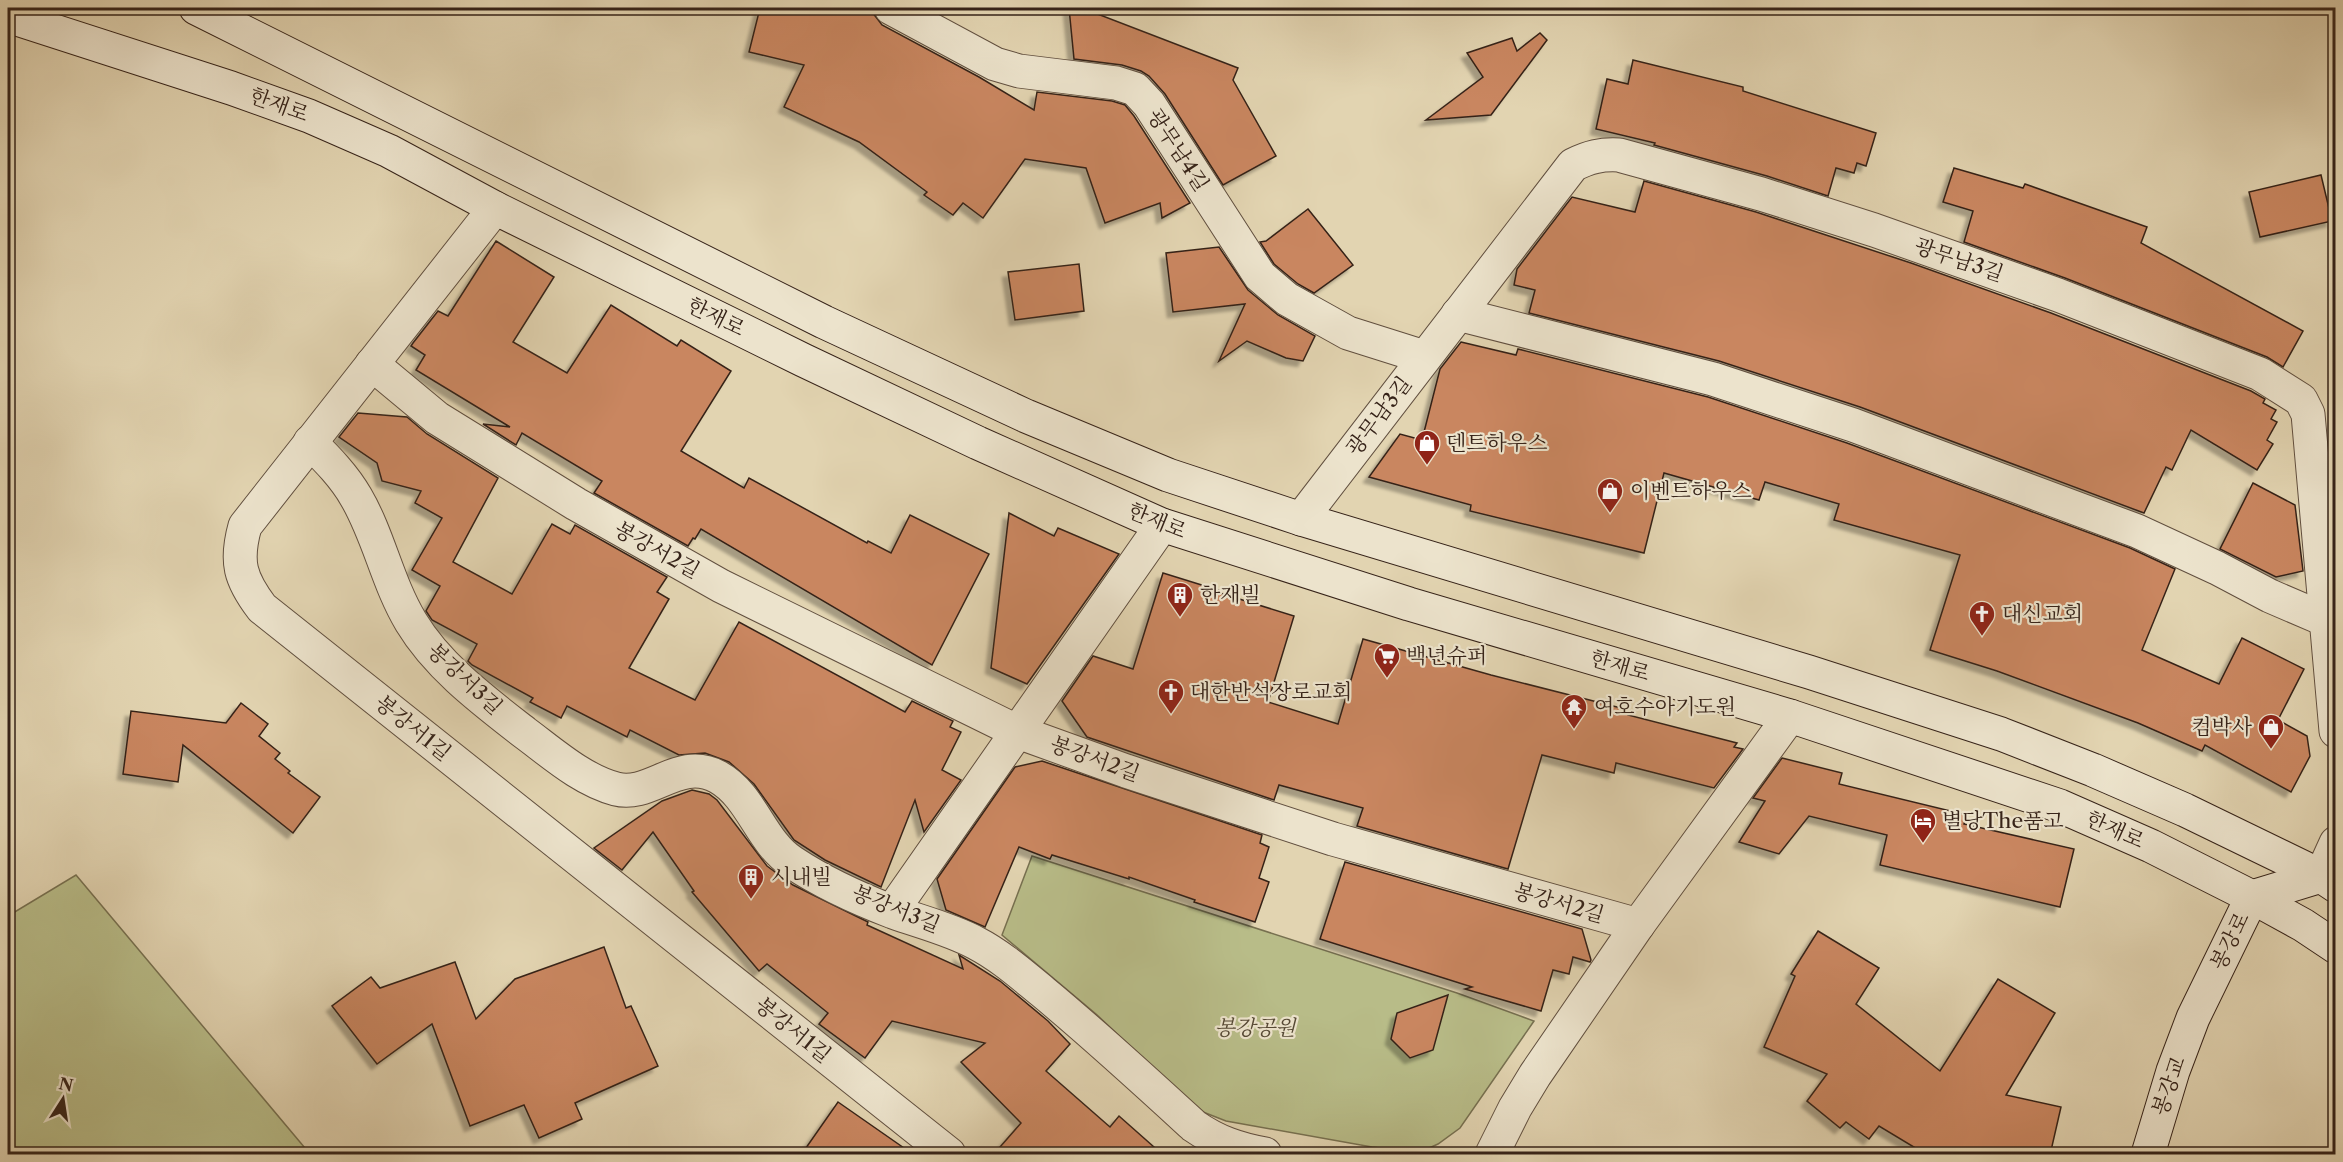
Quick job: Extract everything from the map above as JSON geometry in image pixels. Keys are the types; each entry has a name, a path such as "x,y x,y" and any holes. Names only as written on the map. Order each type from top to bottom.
{"street":[{"path":"196,8 824,322 1015,411 1168,475 1301,519 1820,675 2001,734 2093,770 2185,810 2328,881 2336,843"},
{"name":"광무남4길","path":"891,8 995,64 1019,71 1116,83 1135,89 1149,104 1260,276 1287,299 1348,333 1424,357"},
{"name":"한재로","path":"8,16 231,88 309,116 389,151 495,208 947,428 1162,525 1409,604 1790,717 2060,806 2151,846 2252,897 2303,925 2336,947"},
{"name":"광무남3길","path":"1301,519 1573,165 1588,157 1603,154 1619,155 1761,194 1874,230 2058,295 2260,374 2301,400 2308,414 2336,731"},
{"name":"봉강서1길","path":"495,208 245,526 242,534 240,563 246,586 262,608 949,1155"},
{"path":"1458,314 1713,379 1853,425 2137,531 2217,568 2270,596 2326,620"},
{"name":"봉강서2길","path":"372,364 437,418 576,504 721,586 1018,732 1126,771 1334,839 1638,925"},
{"name":"봉강서3길","path":"310,442 336,469 356,497 390,581 410,621 426,645 451,671 487,702 574,769 617,790 633,789 679,773 696,771 717,777 736,792 772,843 789,860 817,877 892,911 949,930 977,943 1003,960 1073,1016 1194,1126 1211,1138 1236,1149 1265,1155"},
{"path":"892,911 1162,525"},
{"path":"1492,1155 1515,1108 1535,1075 1638,925 1790,717"},
{"name":"봉강로","path":"2193,1018 2252,897 2328,881"},
{"name":"봉강교","path":"2148,1155 2170,1082 2193,1018"}],"green space":[{"name":"봉강공원","path":"1032,856 1457,993 1534,1021 1460,1128 1438,1144 1418,1153 1226,1121 1198,1110 1096,1014 1002,935"},
{"path":"76,875 310,1154 8,1154 8,916"}],"building":[{"path":"760,8 869,8 882,25 979,77 1034,110 1037,92 1112,101 1125,105 1190,203 1162,218 1160,203 1105,223 1086,168 1025,159 983,218 963,203 953,215 924,195 927,192 859,142 784,107 804,65 749,52"},
{"path":"1069,8 1082,8 1238,68 1233,80 1276,156 1223,185 1165,94 1149,76 1122,65 1074,59"},
{"path":"1540,33 1547,40 1491,115 1426,120 1483,77 1467,53 1512,38 1517,51"},
{"path":"1633,60 1743,87 1743,91 1876,133 1866,166 1857,163 1854,173 1836,168 1828,196 1767,176 1654,145 1655,143 1596,129 1607,79 1628,84"},
{"path":"1954,168 2023,188 2025,184 2147,227 2141,243 2303,331 2283,367 2267,357 2065,278 1964,242 1973,211 1943,202"},
{"path":"2321,175 2332,221 2260,237 2249,192"},
{"path":"1644,181 1756,212 1911,263 2051,313 2251,391 2265,399 2263,403 2276,410 2271,419 2277,422 2267,440 2273,444 2257,470 2191,430 2172,470 2166,467 2144,513 1860,407 1719,361 1529,313 1535,290 1514,285 1517,269 1572,197 1635,212"},
{"path":"1308,209 1353,265 1314,293 1298,284 1274,264 1260,242 1266,241"},
{"path":"496,241 554,277 513,342 567,373 611,305 677,346 681,340 731,371 681,451 744,488 749,478 867,543 868,541 891,553 910,515 989,554 932,665 701,529 688,546 594,493 602,481 522,433 516,445 483,424 510,427 416,370 425,355 411,346 438,311 448,316"},
{"path":"1219,247 1248,290 1278,315 1315,336 1303,361 1286,358 1247,341 1219,361 1245,304 1173,312 1166,253"},
{"path":"1079,264 1084,311 1015,320 1008,272"},
{"path":"1461,342 1516,355 1518,349 1708,397 1847,443 2130,548 2175,569 2142,650 2219,684 2242,638 2304,669 2278,720 2307,736 2310,756 2291,792 2205,745 2202,751 2138,723 1997,671 1930,650 1960,555 1834,520 1839,504 1765,482 1759,500 1664,473 1644,553 1470,511 1471,505 1369,477 1400,434 1422,440 1440,369"},
{"path":"358,413 407,417 427,434 498,478 453,562 512,594 552,524 570,534 575,525 667,577 657,592 669,599 629,668 695,700 739,622 905,712 912,701 953,721 950,727 961,732 942,770 961,780 924,832 915,800 881,887 825,860 794,840 754,784 729,762 705,753 679,755 630,730 627,737 567,706 561,718 530,702 533,698 472,665 468,661 477,644 432,620 426,611 440,586 412,570 442,518 415,503 421,491 382,481 377,463 339,437"},
{"path":"2253,483 2295,505 2303,571 2276,577 2220,549"},
{"path":"1009,513 1054,536 1058,528 1119,554 1027,684 991,668"},
{"path":"1163,573 1294,616 1268,702 1338,724 1363,639 1629,710 1628,715 1737,743 1734,747 1743,749 1714,788 1616,763 1614,773 1542,755 1508,869 1357,826 1363,808 1279,785 1274,800 1087,737 1062,701 1093,656 1133,669"},
{"path":"241,703 268,724 259,736 280,753 275,759 290,771 288,773 320,797 293,833 183,745 178,782 123,774 131,711 226,723"},
{"path":"1782,758 1842,773 1839,784 1967,815 1964,824 2074,849 2060,907 1880,865 1887,835 1809,816 1779,854 1739,842 1765,801 1753,798"},
{"path":"1042,761 1262,835 1260,843 1269,847 1259,878 1269,882 1255,922 1129,877 1129,879 1052,855 1050,859 1019,847 985,927 946,910 937,879 1015,767"},
{"path":"692,790 709,794 717,800 767,866 793,885 868,922 867,925 963,969 959,955 1000,981 1048,1021 1070,1044 1046,1071 1110,1127 1119,1116 1163,1155 993,1155 1021,1123 961,1062 985,1043 892,1021 865,1058 819,1024 828,1013 767,964 759,971 692,892 694,891 653,832 622,870 594,848 662,801"},
{"path":"1345,862 1582,929 1591,960 1590,962 1573,957 1569,974 1553,970 1541,1011 1465,989 1472,987 1320,939"},
{"path":"1818,931 1879,968 1856,1004 1940,1071 1998,979 2055,1013 2006,1095 2061,1107 2050,1155 1927,1155 1879,1126 1869,1139 1846,1122 1840,1128 1807,1101 1827,1074 1764,1047 1795,976 1791,974"},
{"path":"604,947 626,1008 631,1006 658,1066 575,1103 582,1119 539,1138 524,1105 470,1126 432,1024 377,1064 332,1006 371,977 380,988 455,962 476,1019 515,979"},
{"path":"1448,995 1433,1050 1410,1058 1391,1039 1397,1013"},
{"path":"838,1102 914,1155 801,1155"}],"place":[{"name":"덴트하우스","path":"1427,466"},
{"name":"이벤트하우스","path":"1610,514"},
{"name":"한재빌","path":"1180,618"},
{"name":"대신교회","path":"1982,637"},
{"name":"백년슈퍼","path":"1387,679"},
{"name":"대한반석장로교회","path":"1171,715"},
{"name":"여호수아기도원","path":"1574,730"},
{"name":"컴박사","path":"2271,750"},
{"name":"별당The품고","path":"1923,844"},
{"name":"시내빌","path":"751,900"}]}
